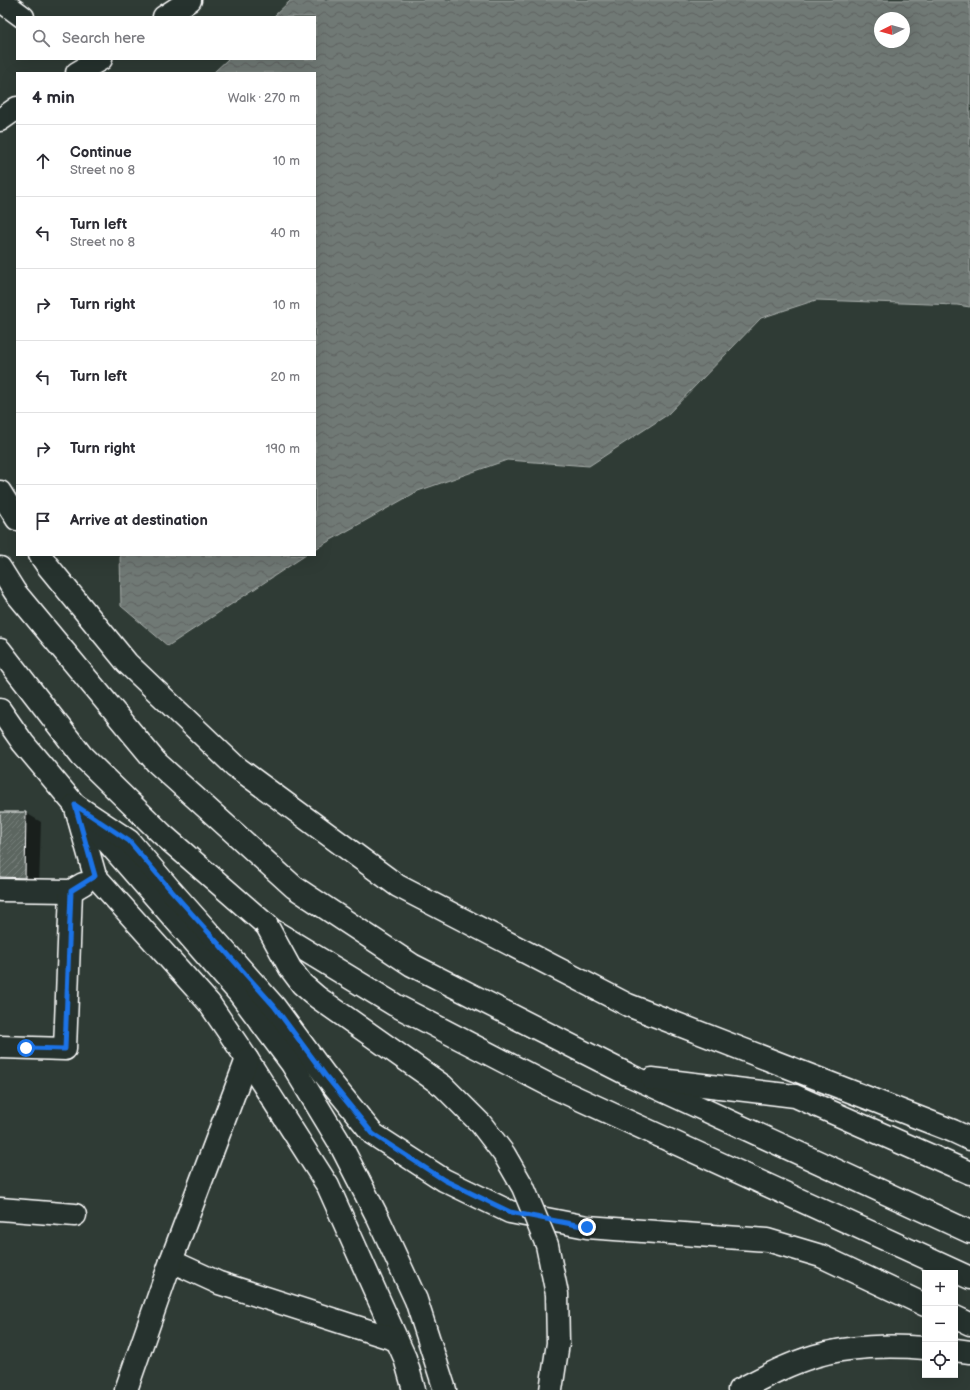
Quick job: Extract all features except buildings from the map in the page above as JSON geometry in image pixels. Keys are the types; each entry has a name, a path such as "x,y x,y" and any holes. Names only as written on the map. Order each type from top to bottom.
{"main road":[{"path":"0,0 22,16"},
{"path":"166,16 190,0"},
{"path":"0,120 16,109"},
{"path":"0,492 16,517"},
{"path":"45,558 127,663 235,766 398,886 628,1005 954,1131 970,1139"},
{"path":"0,568 15,592 156,762 294,887 412,965 631,1076 970,1232"},
{"path":"0,650 82,756 162,834 272,930 395,1005 553,1087 970,1278"},
{"path":"0,710 23,743 75,805 239,993 292,1064 338,1140 378,1218 416,1300 445,1390"},
{"path":"75,805 95,876 209,1003 247,1059 328,1186 401,1349 414,1390"},
{"path":"75,805 129,841 274,1006 325,1075 373,1134 444,1180 510,1212 587,1227 768,1240 821,1256 922,1304"},
{"path":"0,890 71,891 95,876"},
{"path":"0,1048 65,1049 71,891"},
{"path":"266,924 290,968 302,984 317,997 442,1086 481,1124 504,1154 523,1187 547,1245 557,1294 558,1343 551,1390"},
{"path":"126,1390 171,1261 247,1059"},
{"path":"631,1076 795,1096 970,1173"},
{"path":"0,1209 75,1215"},
{"path":"171,1261 220,1283 401,1349"},
{"path":"958,1318 970,1324"},
{"path":"739,1390 774,1371 815,1356 861,1348 910,1346 922,1348"},
{"path":"397,1390 401,1349"},
{"path":"958,1350 970,1352"}],"water":[{"path":"291,0 970,0 970,307 957,305 816,300 761,318 667,415 589,466 507,460 418,491 316,548 316,72 214,72 227,60 316,60 316,16 274,16"},
{"path":"120,556 304,556 168,646 121,606"}],"route":[{"path":"26,1048 65,1049 71,891 95,876 75,805 129,841 274,1006 325,1075 373,1134 444,1180 510,1212 587,1227"}]}
